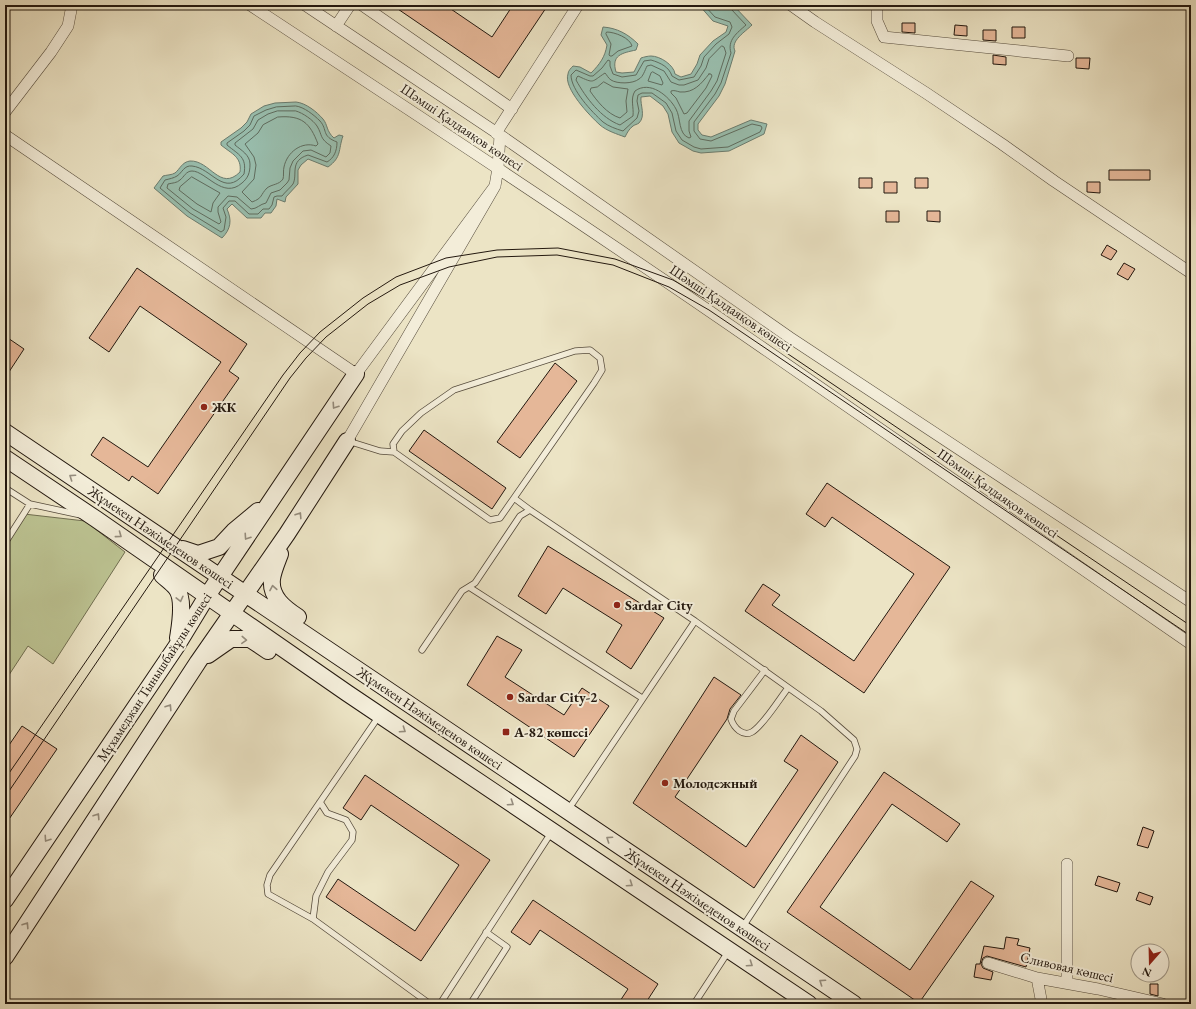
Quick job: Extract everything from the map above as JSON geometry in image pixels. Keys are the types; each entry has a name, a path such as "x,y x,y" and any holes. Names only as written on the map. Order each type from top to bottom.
{"main road":[{"name":"Мұхамеджан Тынышбайұлы көшесі","path":"5,900 176,647 220,576 356,374"},
{"name":"Жұмекен Нәжімеденов көшесі","path":"5,432 854,1004"},
{"name":"Мұхамеджан Тынышбайұлы көшесі","path":"5,957 198,662 287,534 347,441"},
{"name":"Жұмекен Нәжімеденов көшесі","path":"5,458 96,519 347,693 809,1004"},
{"path":"178,548 198,554 219,547 234,531 275,495"},
{"path":"287,534 272,580 275,597 286,609 330,639 361,671"},
{"path":"138,549 147,562 178,589 182,606 181,624 176,647"},
{"path":"198,662 231,639 250,640 307,677 347,693"},
{"path":"553,831 567,811"}],"street":[{"path":"5,112 51,52 68,26 72,5"},
{"name":"Шәмші Қалдаяқов көшесі","path":"250,5 498,168 762,347 1025,531 1191,644"},
{"name":"Шәмші Қалдаяқов көшесі","path":"305,5 498,134 789,337 1191,602"},
{"path":"336,26 350,5"},
{"path":"362,5 512,109"},
{"path":"347,441 495,186 498,168 498,134 512,109 578,5"},
{"path":"791,5 1002,144 1054,181 1191,273"},
{"path":"877,5 877,21 884,37 1068,56"},
{"path":"5,135 356,374 495,186"},
{"path":"1067,864 1067,982"},
{"name":"Сливовая көшесі","path":"988,962 1037,978 1067,982 1163,1004"},
{"path":"1037,978 1041,1004"}],"lane":[{"path":"347,441 380,452 394,452 490,520 500,518 602,370 600,358 590,350 575,350 454,390 421,413 402,431 394,444 394,452"},
{"path":"5,488 30,504 96,519"},
{"path":"514,498 765,670 821,711 854,740 857,748 855,756 742,928"},
{"path":"5,543 30,504"},
{"path":"422,650 462,591 475,583 520,516 530,510"},
{"path":"469,587 642,698"},
{"path":"567,811 695,621"},
{"path":"765,670 734,711 731,719 733,726 738,730 746,733 752,733 788,688"},
{"path":"380,715 270,875 267,885 268,894 313,919 430,1004"},
{"path":"313,919 316,896 328,872 352,840 353,832 346,820 327,813 320,802"},
{"path":"440,1004 553,831"},
{"path":"473,1004 471,1003 507,947 486,932"},
{"path":"694,1004 730,950"}],"shaded area":[{"path":"24,514 85,521 125,552 53,664 28,646 5,681 5,549"}],"water":[{"path":"699,5 733,5 752,25 736,40 734,47 735,51 725,84 719,96 698,124 698,130 702,135 711,137 751,120 767,124 764,134 729,151 701,153 693,151 679,143 672,132 668,114 663,106 650,96 641,97 641,120 639,123 630,128 625,137 609,131 600,125 573,94 569,87 568,72 573,66 580,67 591,73 599,63 605,53 607,45 601,35 603,27 622,32 638,44 636,50 626,52 616,58 616,72 634,72 641,58 655,56 669,64 675,74 681,77 691,74 700,55 713,41 726,32 728,26 713,21"},
{"path":"296,102 311,108 318,114 325,121 334,138 339,135 343,136 336,160 328,167 308,159 298,170 298,184 286,197 285,202 277,199 276,206 271,213 265,213 261,218 247,218 232,204 227,209 230,217 229,228 222,238 187,216 154,188 163,176 175,173 183,164 190,161 203,165 221,177 227,179 233,177 240,172 238,159 221,145 221,142 241,128 247,122 251,114 264,106 275,103"}],"building":[{"path":"392,5 445,5 492,37 513,5 548,5 499,78"},
{"path":"902,23 915,23 915,33 902,32"},
{"path":"955,25 967,26 967,36 954,35"},
{"path":"1012,27 1025,27 1025,38 1012,38"},
{"path":"983,30 996,30 996,41 983,40"},
{"path":"993,55 1006,57 1006,65 993,64"},
{"path":"1076,58 1090,58 1089,69 1076,68"},
{"path":"1109,170 1150,170 1150,180 1109,180"},
{"path":"859,178 872,178 872,188 859,188"},
{"path":"915,178 928,178 928,188 915,188"},
{"path":"884,182 897,182 897,193 884,193"},
{"path":"1087,182 1100,182 1100,193 1087,192"},
{"path":"886,211 899,211 899,222 886,222"},
{"path":"927,211 940,211 940,222 927,221"},
{"path":"1107,245 1117,251 1111,260 1101,255"},
{"path":"1124,263 1135,269 1128,280 1117,274"},
{"name":"ЖК","path":"137,268 247,344 229,371 239,378 158,494 132,476 129,481 91,455 103,437 148,467 221,362 140,306 109,352 89,338"},
{"path":"5,336 24,349 5,378"},
{"path":"555,363 577,381 520,458 497,442"},
{"path":"424,430 506,488 492,509 409,451"},
{"path":"827,483 950,567 864,693 745,611 763,584 780,595 772,605 854,661 914,574 832,517 825,527 806,514"},
{"name":"Sardar City","path":"548,546 664,618 631,669 606,652 622,625 563,588 546,614 518,596"},
{"name":"Sardar City-2","path":"497,636 522,650 505,677 564,715 582,688 609,706 574,757 467,685"},
{"name":"Молодежный","path":"714,677 741,695 730,709 727,719 675,797 746,847 798,770 784,761 801,735 838,762 754,888 633,803"},
{"path":"22,726 57,749 5,825 5,751"},
{"path":"884,772 960,824 947,842 892,804 820,907 910,970 971,881 994,896 919,1003 787,912"},
{"path":"365,775 490,860 421,961 326,897 338,879 415,931 459,865 371,805 361,820 343,808"},
{"path":"1143,827 1154,831 1148,848 1137,845"},
{"path":"1098,876 1120,883 1117,892 1095,885"},
{"path":"1139,892 1153,897 1150,905 1136,900"},
{"path":"533,900 658,984 645,1004 618,1004 628,989 540,930 530,945 511,932"},
{"path":"1006,937 1019,939 1017,945 1030,948 1026,967 987,956 983,958 981,964 983,968 993,972 991,980 974,977 976,964 980,964 984,946 1004,949"},
{"path":"1150,984 1158,984 1158,996 1150,994"}],"tram line":[{"path":"5,779 283,375 300,353 320,332 363,298 396,277 446,258 497,250 558,248 615,259 673,280 714,304 1191,626"},
{"path":"5,797 290,378 306,358 326,337 368,304 400,285 449,267 497,257 557,255 613,265 669,287 709,310 1191,636"}],"place":[{"name":"ЖК","path":"204,407"},
{"name":"Sardar City","path":"617,605"},
{"name":"Sardar City-2","path":"510,697"},
{"name":"A-82 көшесі","path":"506,732"},
{"name":"Молодежный","path":"665,783"}]}
